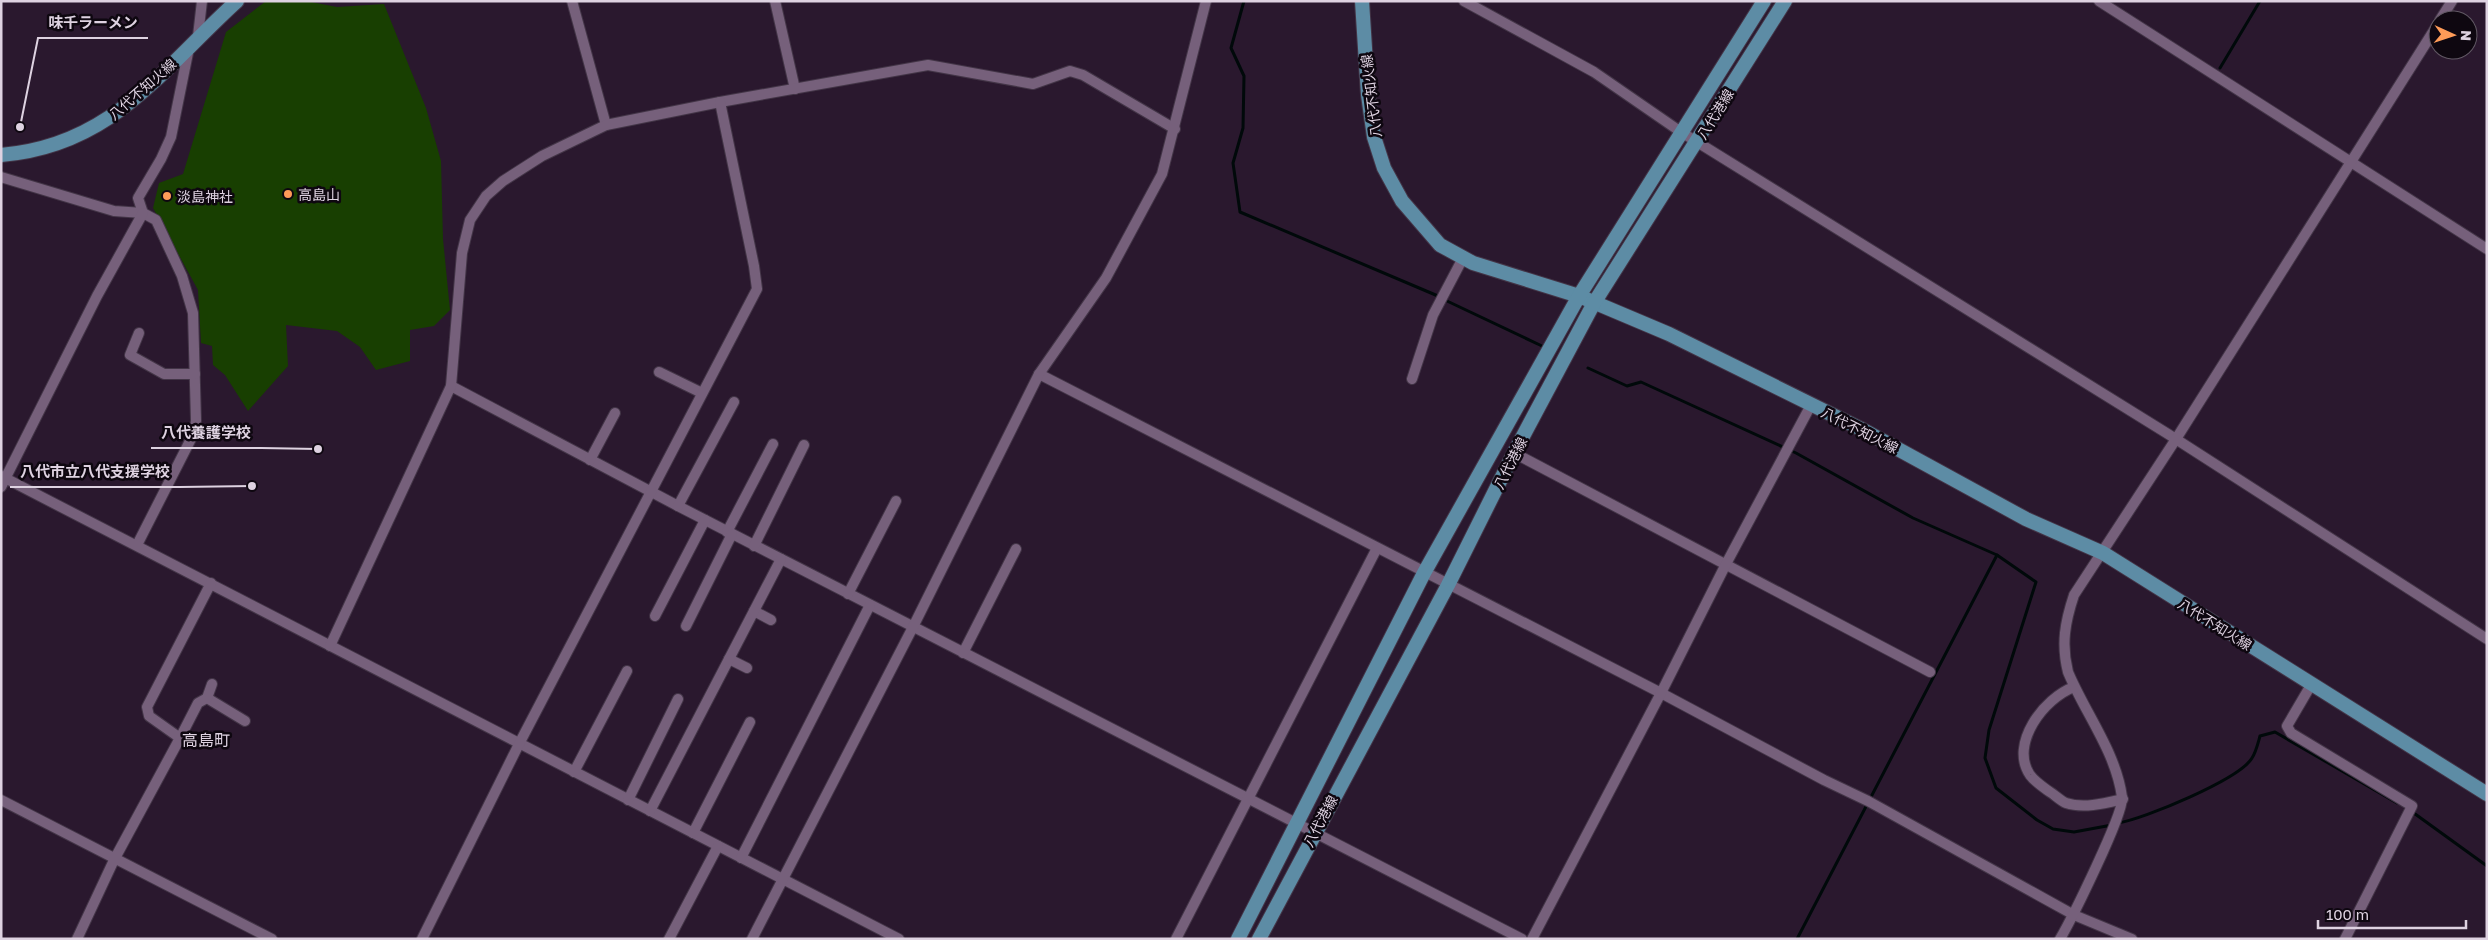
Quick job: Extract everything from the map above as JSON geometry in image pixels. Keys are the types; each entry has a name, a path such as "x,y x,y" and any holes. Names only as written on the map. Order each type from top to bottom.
{"main road":[{"name":"八代不知火線","path":"1,155 26,153 56,146 88,132 119,113 237,1"},
{"name":"八代不知火線","path":"1362,1 1369,103 1374,137 1384,168 1402,201 1440,245 1472,263 1579,296 1669,334 1811,406 1863,430 2026,519 2103,553 2487,794"},
{"name":"八代港線","path":"1238,939 1424,573 1579,296 1764,1"},
{"name":"八代港線","path":"1259,939 1448,585 1514,453 1594,303 1785,1"}],"street":[{"path":"572,1 606,125"},
{"path":"775,1 794,89"},
{"path":"752,939 913,627 1039,374 1106,278 1162,174 1165,156 1175,129 1206,1"},
{"path":"1464,1 1594,72 1681,132 2176,439 2487,639"},
{"path":"2099,1 2487,249"},
{"path":"144,213 138,198 161,160 171,137 194,42 199,3"},
{"path":"2060,939 2074,915 2120,809 2117,771 2074,687 2064,654 2066,618 2074,595 2176,439 2428,40"},
{"path":"330,646 451,386 462,253 470,220 486,196 503,181 542,156 606,125 720,102 928,66 1032,84 1070,71 1083,75 1175,129"},
{"path":"422,939 519,744 757,289 754,266 720,102"},
{"path":"1,177 114,211 144,213 156,220 182,276 193,313 196,421 194,434 137,545"},
{"path":"144,213 97,296 3,481 137,545 899,939"},
{"path":"1412,379 1433,314 1464,258"},
{"path":"139,333 130,355 164,374 195,374"},
{"path":"659,372 702,393"},
{"path":"1039,374 1868,801 2074,915 2132,939"},
{"path":"451,386 870,606 1522,939"},
{"path":"678,506 734,402"},
{"path":"1532,939 1661,693 1726,564 1811,406"},
{"path":"590,460 615,413"},
{"path":"686,626 773,444"},
{"path":"754,546 804,445"},
{"path":"1514,453 1930,672"},
{"path":"848,594 896,501"},
{"path":"655,616 705,520"},
{"path":"1176,939 1377,548"},
{"path":"963,653 1016,549"},
{"path":"650,811 781,559"},
{"path":"180,738 149,716 147,708 211,583"},
{"path":"741,858 870,606"},
{"path":"754,611 771,620"},
{"path":"729,659 747,668"},
{"path":"574,772 627,671"},
{"path":"76,939 114,860 198,703 207,698 212,684"},
{"path":"2311,685 2287,726 2291,733 2412,806 2345,939"},
{"path":"2074,687 2056,696 2042,709 2026,735 2024,760 2029,774 2040,785 2066,803 2120,809"},
{"path":"207,698 245,720"},
{"path":"628,800 678,700"},
{"path":"693,833 750,722"},
{"path":"1,800 114,860 272,939"},
{"path":"669,939 718,846"}],"green space":[{"path":"266,1 306,1 337,7 384,4 426,108 441,161 443,239 450,310 434,326 410,330 410,361 376,370 360,347 337,331 286,325 288,366 248,411 225,375 213,365 212,346 201,343 198,290 153,208 159,183 183,174 226,32"}],"waterway":[{"path":"1244,1 1231,48 1244,76 1243,128 1233,163 1240,212 1438,296"},
{"path":"2220,68 2260,1"},
{"path":"1447,301 1542,346"},
{"path":"1588,368 1627,386 1641,382 1796,453 1913,518 1997,555 2036,582 1989,730 1985,758 1996,788 2037,820 2053,829 2074,832 2112,825"},
{"path":"1797,939 1997,555"},
{"path":"2118,823 2169,806 2230,776 2244,767 2252,758 2260,736 2275,732 2397,803"},
{"path":"2411,811 2487,866"}],"place":[{"name":"味千ラーメン","path":"20,127"},
{"name":"高島山","path":"288,194"},
{"name":"淡島神社","path":"167,196"},
{"name":"八代養護学校","path":"318,449"},
{"name":"八代市立八代支援学校","path":"252,486"}],"district":[{"name":"高島町","path":"206,740"}]}
